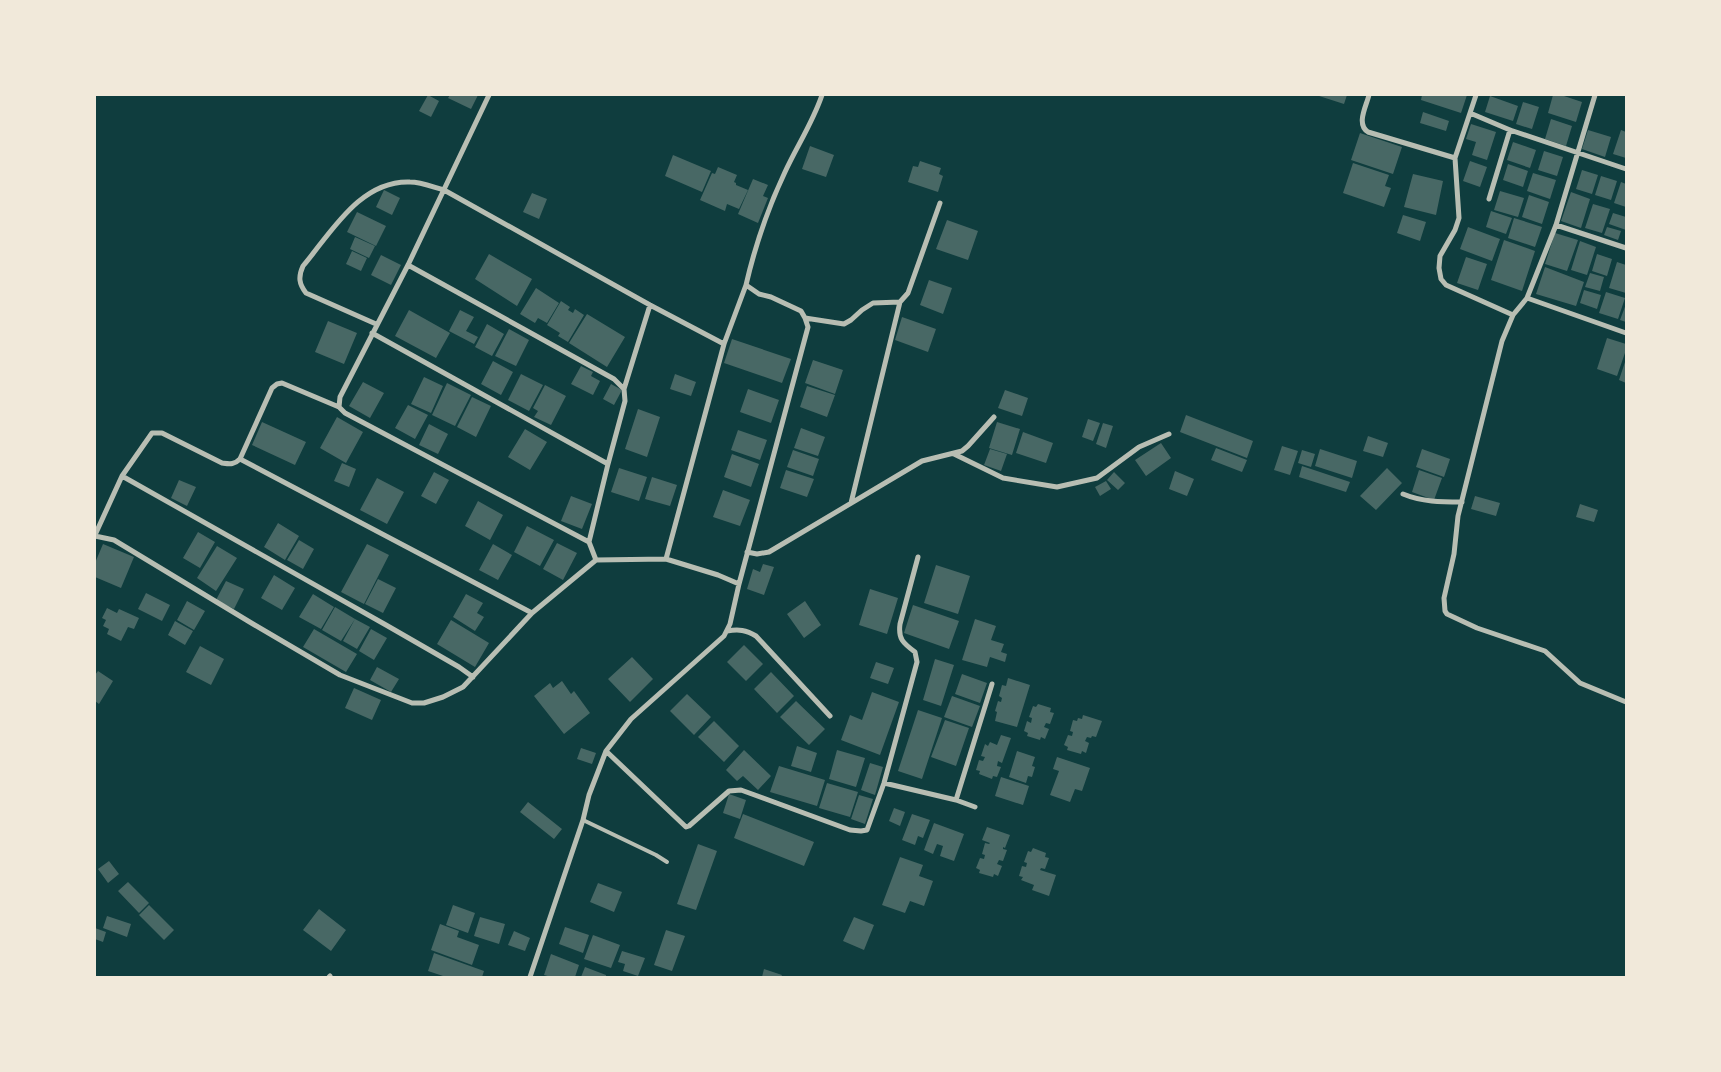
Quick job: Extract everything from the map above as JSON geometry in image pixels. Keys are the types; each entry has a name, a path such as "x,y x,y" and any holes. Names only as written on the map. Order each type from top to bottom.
{"street":[{"path":"339,407 340,397 408,264 489,95"},
{"path":"666,559 724,344 746,285 754,249 785,172 817,110 822,95"},
{"path":"1369,95 1362,119 1362,125 1368,132 1455,158"},
{"path":"1476,95 1455,158 1459,218 1455,230 1440,256 1439,268 1441,279 1446,285 1513,315"},
{"path":"1595,95 1556,225 1527,298 1513,315 1502,341 1458,516 1457,536 1444,605 1447,614 1477,628 1544,651 1580,683 1626,702"},
{"path":"1470,113 1510,130 1626,169"},
{"path":"1489,199 1510,130"},
{"path":"376,324 306,293 302,288 300,274 303,266 354,203 375,188 410,182 444,190 724,344"},
{"path":"851,503 900,302 908,293 940,203"},
{"path":"1556,225 1626,248"},
{"path":"408,264 614,379 624,389"},
{"path":"530,977 583,820 589,796 606,751 631,719 724,636 730,624 747,552 808,327 800,311 772,297 759,294 746,285"},
{"path":"1527,298 1626,333"},
{"path":"805,318 844,324 873,303 900,302"},
{"path":"596,560 589,542 626,401 624,389 650,305"},
{"path":"372,333 608,464"},
{"path":"589,542 345,413 339,407 282,383 272,388 240,459 235,463 222,462 162,432 152,434 122,476 95,536 114,540 340,675 412,703 424,703 463,687 532,613 596,560 666,559 718,575 739,584"},
{"path":"747,552 757,554 769,552 922,461 962,451 994,417"},
{"path":"954,454 1003,478 1057,487 1097,478 1139,447 1169,434"},
{"path":"240,459 532,613"},
{"path":"122,476 377,620 473,677"},
{"path":"1403,494 1415,499 1432,502 1462,502"},
{"path":"606,751 686,827 729,791 741,790 850,830 861,832 867,830 884,783 917,662 915,652 905,644 898,634 918,557"},
{"path":"727,631 747,630 756,636 830,716"},
{"path":"956,800 992,684"},
{"path":"884,783 956,800 975,807"}],"lane":[{"path":"583,820 667,862"}],"building":[{"path":"428,95 439,101 431,117 419,111"},
{"path":"450,95 478,95 471,109 448,98"},
{"path":"1316,95 1347,95 1344,104"},
{"path":"1422,95 1467,95 1461,113 1421,100"},
{"path":"1553,95 1561,95 1582,102 1576,122 1548,113"},
{"path":"1490,96 1518,106 1513,121 1485,112"},
{"path":"1523,102 1539,107 1532,129 1516,124"},
{"path":"1423,112 1449,121 1446,131 1420,123"},
{"path":"1551,119 1572,126 1566,146 1545,139"},
{"path":"1471,124 1496,132 1487,160 1472,155 1476,142 1466,139"},
{"path":"1588,130 1611,137 1605,157 1582,149"},
{"path":"1621,130 1626,132 1626,158 1613,154"},
{"path":"1360,133 1402,147 1393,174 1351,160"},
{"path":"1513,142 1536,150 1530,168 1507,160"},
{"path":"810,146 834,155 826,177 802,169"},
{"path":"1544,151 1563,157 1557,176 1538,170"},
{"path":"673,155 711,171 702,192 665,176"},
{"path":"920,161 941,168 939,174 943,176 938,192 908,182 913,166 918,167"},
{"path":"1470,161 1487,167 1480,187 1463,181"},
{"path":"1353,163 1389,175 1385,186 1391,188 1384,207 1343,193"},
{"path":"1508,164 1528,171 1523,187 1503,180"},
{"path":"718,167 737,175 734,182 736,185 748,190 739,209 727,204 725,211 700,200 712,173 715,174"},
{"path":"1582,170 1598,175 1592,194 1576,189"},
{"path":"1533,173 1556,180 1550,199 1527,191"},
{"path":"1413,174 1443,181 1436,215 1404,207"},
{"path":"1601,176 1617,181 1611,200 1595,195"},
{"path":"753,179 768,185 763,196 768,198 758,223 738,214"},
{"path":"1621,182 1626,184 1626,207 1614,203"},
{"path":"384,190 400,198 392,215 376,207"},
{"path":"1500,191 1524,198 1518,217 1494,210"},
{"path":"1571,192 1590,199 1581,228 1561,221"},
{"path":"532,193 547,199 539,219 523,212"},
{"path":"1529,195 1549,202 1542,224 1522,217"},
{"path":"1593,204 1610,209 1602,233 1585,228"},
{"path":"1491,211 1512,218 1506,234 1486,227"},
{"path":"357,212 386,226 376,246 347,232"},
{"path":"1613,213 1626,217 1626,230 1609,224"},
{"path":"1403,215 1426,222 1420,241 1397,233"},
{"path":"1514,218 1542,227 1535,247 1508,238"},
{"path":"947,220 978,231 968,260 936,249"},
{"path":"1468,227 1500,239 1492,261 1460,249"},
{"path":"1607,227 1621,231 1618,240 1604,235"},
{"path":"1555,233 1578,240 1567,271 1545,264"},
{"path":"355,237 375,246 369,258 350,249"},
{"path":"1504,240 1535,251 1522,291 1491,280"},
{"path":"1580,241 1596,247 1587,275 1571,270"},
{"path":"352,251 367,258 361,271 346,264"},
{"path":"489,254 532,279 517,306 475,279"},
{"path":"1597,254 1612,259 1607,276 1592,271"},
{"path":"381,255 401,265 391,285 371,275"},
{"path":"1466,257 1487,264 1478,290 1457,283"},
{"path":"1617,262 1626,265 1626,293 1609,288"},
{"path":"1545,267 1584,282 1576,306 1536,294"},
{"path":"1590,273 1604,277 1600,291 1585,287"},
{"path":"929,280 952,288 943,314 920,305"},
{"path":"536,288 559,303 547,323 538,318 535,323 520,314"},
{"path":"1584,290 1601,295 1597,309 1580,303"},
{"path":"1606,292 1625,298 1618,319 1599,313"},
{"path":"561,301 570,307 568,310 573,313 575,309 584,315 568,342 558,336 560,333 547,325"},
{"path":"1626,304 1626,322 1620,320"},
{"path":"409,310 450,333 436,358 395,336"},
{"path":"460,310 474,317 466,331 478,337 474,344 449,331"},
{"path":"587,314 625,337 607,367 569,343"},
{"path":"902,317 936,329 928,352 895,340"},
{"path":"328,321 357,333 344,364 315,352"},
{"path":"487,324 504,334 492,356 475,347"},
{"path":"509,329 529,340 516,366 495,356"},
{"path":"1607,338 1626,344 1626,350 1617,376 1597,369"},
{"path":"732,339 791,359 782,383 724,363"},
{"path":"1626,359 1626,383 1619,380"},
{"path":"813,360 843,370 835,394 805,383"},
{"path":"493,361 513,372 501,395 481,384"},
{"path":"581,366 593,372 591,376 600,381 593,395 571,384"},
{"path":"521,374 543,385 529,411 508,400"},
{"path":"675,374 696,382 691,396 670,389"},
{"path":"424,377 443,386 431,413 411,404"},
{"path":"363,382 384,393 370,418 349,406"},
{"path":"447,383 471,395 455,426 432,415"},
{"path":"611,384 622,390 614,405 603,399"},
{"path":"545,385 566,396 551,425 534,417 538,411 533,408"},
{"path":"807,386 835,395 827,417 800,407"},
{"path":"748,389 779,400 771,423 740,412"},
{"path":"1005,390 1028,398 1022,416 998,408"},
{"path":"472,397 491,406 476,437 457,427"},
{"path":"408,405 428,415 415,439 395,428"},
{"path":"638,409 660,417 647,457 625,449"},
{"path":"1186,415 1253,441 1247,458 1180,432"},
{"path":"337,417 363,432 346,463 320,448"},
{"path":"1088,419 1100,423 1093,441 1082,437"},
{"path":"262,422 306,442 295,465 252,445"},
{"path":"997,422 1020,429 1012,455 989,448"},
{"path":"1103,423 1113,426 1106,448 1096,444"},
{"path":"429,424 448,434 438,454 419,445"},
{"path":"801,428 825,437 818,456 794,448"},
{"path":"525,429 547,442 530,470 508,457"},
{"path":"738,430 767,440 760,460 731,450"},
{"path":"1023,432 1053,443 1046,463 1016,453"},
{"path":"1368,436 1388,443 1383,457 1363,451"},
{"path":"1161,443 1171,458 1146,476 1135,460"},
{"path":"1282,446 1298,451 1290,475 1274,470"},
{"path":"1216,448 1247,460 1242,472 1211,460"},
{"path":"990,449 1007,454 1001,471 984,465"},
{"path":"1320,449 1357,461 1352,478 1315,466"},
{"path":"1422,449 1450,459 1444,477 1416,467"},
{"path":"793,450 819,459 813,476 787,467"},
{"path":"1302,450 1315,454 1311,467 1298,463"},
{"path":"732,454 759,464 751,487 724,477"},
{"path":"342,463 356,469 349,487 334,481"},
{"path":"1302,466 1350,482 1346,492 1299,477"},
{"path":"619,468 647,477 639,501 611,492"},
{"path":"1387,468 1402,483 1376,510 1360,496"},
{"path":"786,470 814,479 807,497 780,488"},
{"path":"1419,470 1442,478 1434,500 1412,492"},
{"path":"1175,471 1194,479 1187,496 1169,489"},
{"path":"434,472 449,480 436,504 421,496"},
{"path":"1114,472 1125,483 1118,490 1107,480"},
{"path":"652,477 677,485 670,506 645,499"},
{"path":"377,478 404,492 387,524 360,510"},
{"path":"179,480 196,487 187,506 171,498"},
{"path":"1106,481 1111,489 1100,496 1095,487"},
{"path":"723,490 750,500 740,526 713,517"},
{"path":"571,496 592,504 582,529 561,521"},
{"path":"1475,496 1500,503 1496,516 1471,509"},
{"path":"478,501 503,515 490,540 465,526"},
{"path":"1580,504 1598,510 1594,522 1576,517"},
{"path":"278,523 299,536 285,560 264,547"},
{"path":"527,526 554,540 540,566 514,552"},
{"path":"198,532 215,542 200,568 183,558"},
{"path":"299,540 314,549 303,569 287,560"},
{"path":"557,543 577,553 563,580 543,569"},
{"path":"103,544 134,557 121,588 95,577 95,563"},
{"path":"367,544 389,555 364,604 341,592"},
{"path":"493,544 512,555 498,580 479,570"},
{"path":"217,546 237,558 216,591 197,578"},
{"path":"763,564 774,567 764,595 747,589 753,569 760,572"},
{"path":"936,565 970,576 958,614 924,603"},
{"path":"274,575 295,588 282,610 261,598"},
{"path":"378,579 396,588 383,613 365,604"},
{"path":"226,581 244,589 234,609 216,600"},
{"path":"870,589 898,598 887,634 859,625"},
{"path":"146,593 170,605 162,621 138,609"},
{"path":"313,594 334,607 321,629 299,617"},
{"path":"466,594 483,603 477,613 484,617 475,631 453,617"},
{"path":"187,601 205,611 194,630 177,620"},
{"path":"805,601 821,625 804,638 787,614"},
{"path":"913,605 959,621 949,649 904,633"},
{"path":"335,607 355,619 341,641 322,630"},
{"path":"107,608 117,613 119,609 139,618 134,629 128,627 121,641 107,634 109,629 103,626 106,620 102,618"},
{"path":"355,619 370,627 357,649 343,641"},
{"path":"975,619 996,626 991,640 1004,644 1001,652 1007,654 1005,662 990,657 987,667 962,660"},
{"path":"451,620 489,643 475,667 437,644"},
{"path":"175,621 193,631 185,645 168,635"},
{"path":"314,629 357,654 346,672 303,647"},
{"path":"371,629 387,638 374,660 359,651"},
{"path":"744,645 763,664 746,681 727,662"},
{"path":"200,646 224,659 211,685 186,672"},
{"path":"632,657 653,679 630,702 608,679"},
{"path":"935,659 954,665 941,706 923,700"},
{"path":"876,662 894,668 888,684 870,678"},
{"path":"377,667 399,679 391,692 370,680"},
{"path":"98,671 113,681 99,704 95,701 95,675"},
{"path":"771,672 794,696 777,713 754,689"},
{"path":"962,674 987,683 980,703 955,694"},
{"path":"1008,678 1030,685 1017,727 995,721 998,701 1001,702 1002,698 999,696 1002,685 1006,686"},
{"path":"562,681 571,694 574,691 590,713 564,734 534,696 550,683 553,688"},
{"path":"354,688 381,700 372,720 345,708"},
{"path":"872,692 899,702 880,755 841,740 850,715 862,720"},
{"path":"687,694 711,717 694,735 670,711"},
{"path":"952,696 980,706 972,727 944,717"},
{"path":"796,701 825,729 809,745 780,717"},
{"path":"1038,704 1051,708 1050,712 1054,713 1050,724 1046,723 1044,727 1049,729 1045,739 1041,737 1040,740 1027,736 1028,733 1024,731 1027,721 1031,723 1032,718 1029,717 1033,706 1036,707"},
{"path":"918,710 942,718 922,779 898,771"},
{"path":"1083,715 1102,721 1096,737 1087,737 1085,741 1089,743 1086,753 1082,751 1081,754 1067,750 1068,747 1064,745 1068,735 1072,736 1073,732 1070,731 1073,720 1082,719"},
{"path":"945,720 969,728 956,766 931,757"},
{"path":"714,721 739,746 724,762 698,737"},
{"path":"1001,735 1011,738 1002,763 998,761 997,766 1001,767 997,777 993,776 992,779 979,774 980,771 976,770 979,760 983,761 985,757 981,756 985,744 988,746 990,742 997,745"},
{"path":"797,746 817,753 811,772 791,766"},
{"path":"581,748 596,753 592,764 577,759"},
{"path":"744,750 771,776 758,790 743,776 737,781 726,770"},
{"path":"837,750 865,758 856,787 829,779"},
{"path":"1017,751 1035,757 1032,766 1035,767 1032,777 1028,776 1026,783 1009,777"},
{"path":"1057,757 1090,768 1082,791 1075,789 1070,802 1050,795 1059,771 1053,769"},
{"path":"870,763 883,767 875,795 861,790"},
{"path":"779,766 825,780 817,806 770,792"},
{"path":"1001,777 1029,786 1023,805 995,796"},
{"path":"827,783 858,792 850,817 819,808"},
{"path":"729,794 746,800 740,819 723,813"},
{"path":"859,795 873,799 865,824 851,819"},
{"path":"528,802 562,829 554,839 520,812"},
{"path":"894,808 905,812 900,826 889,821"},
{"path":"743,814 814,842 804,866 734,838"},
{"path":"912,814 930,820 923,838 918,836 915,845 902,840"},
{"path":"934,823 964,834 954,861 940,856 943,846 937,844 933,854 924,850"},
{"path":"987,827 1010,835 1005,848 1003,847 1003,849 1007,850 1003,861 999,860 997,864 1002,866 998,876 994,874 993,877 979,873 980,870 976,868 980,858 984,859 985,855 982,854 985,843 990,843 982,840"},
{"path":"698,844 717,851 696,910 677,904"},
{"path":"1033,848 1046,853 1045,857 1049,858 1045,869 1041,868 1040,870 1056,875 1049,896 1032,890 1034,885 1021,880 1023,877 1019,876 1022,866 1026,867 1027,863 1024,862 1028,851 1031,852"},
{"path":"900,857 923,865 919,876 933,881 924,906 910,901 905,913 882,905"},
{"path":"109,861 119,874 108,883 98,869"},
{"path":"128,882 149,903 139,913 118,891"},
{"path":"598,883 622,892 614,912 590,902"},
{"path":"149,905 174,930 164,940 139,915"},
{"path":"453,905 475,913 468,933 446,925"},
{"path":"319,909 346,930 331,951 303,930"},
{"path":"107,916 131,924 127,937 103,928"},
{"path":"480,917 505,924 499,944 474,936"},
{"path":"854,917 874,925 864,950 843,941"},
{"path":"440,924 459,931 457,937 479,945 472,965 431,950"},
{"path":"565,927 589,935 583,953 559,944"},
{"path":"95,928 106,932 103,942 95,939"},
{"path":"666,930 685,936 672,971 654,965"},
{"path":"514,931 530,938 525,951 508,945"},
{"path":"593,935 620,945 611,968 584,959"},
{"path":"622,951 645,958 638,976 623,971 625,964 618,962"},
{"path":"434,953 484,971 482,977 446,977 428,971"},
{"path":"551,954 579,965 575,977 551,977 544,975"},
{"path":"585,967 606,975 606,977 581,977"},
{"path":"764,969 782,975 781,977 762,977"}]}
